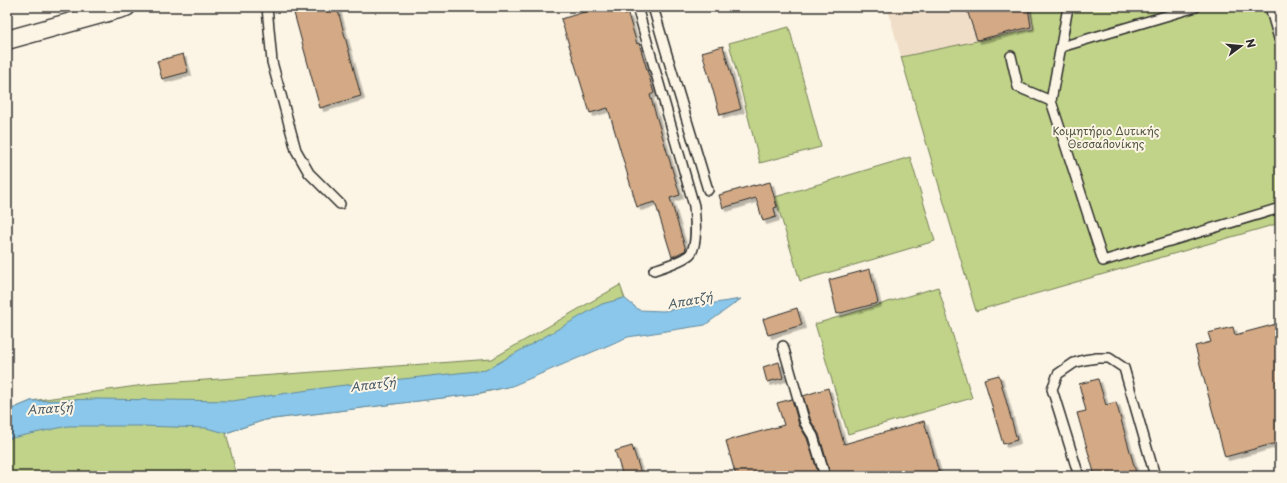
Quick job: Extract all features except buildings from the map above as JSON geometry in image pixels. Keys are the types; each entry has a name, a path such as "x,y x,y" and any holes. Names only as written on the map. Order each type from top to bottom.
{"street":[{"path":"7,40 126,7"}],"lane":[{"path":"268,7 272,62 296,150 309,173 340,204"},
{"path":"637,7 694,206 696,222 695,240 691,253 680,261 654,270"},
{"path":"654,7 708,190"},
{"path":"1068,7 1051,101 1103,261 1280,208"},
{"path":"1061,47 1196,7"},
{"path":"1270,7 1280,42"},
{"path":"1011,56 1018,87 1051,101"},
{"path":"784,346 805,423 813,436 825,476"},
{"path":"1079,476 1052,389 1058,374 1066,368 1084,360 1109,358 1124,368 1154,476"}],"shaded area":[{"path":"887,7 1030,7 1034,29 901,57"}],"green space":[{"name":"Κοιμητήριο Δυτικής Θεσσαλονίκης","path":"1030,7 1280,7 1280,223 976,311 901,57 1034,29"},
{"path":"789,27 821,147 760,163 729,43"},
{"path":"910,157 935,241 800,281 775,197"},
{"path":"620,285 630,313 508,387 481,393 265,420 226,433 237,476 7,476 7,411 31,401 151,384 492,359"},
{"path":"938,287 972,398 848,434 815,324"}],"water":[{"name":"Απατζή","path":"624,298 639,310 663,311 741,299 705,325 628,337 512,386 475,394 265,420 226,433 206,428 68,426 7,439 7,411 31,401 97,399 232,401 337,386 486,370 602,304"}]}
